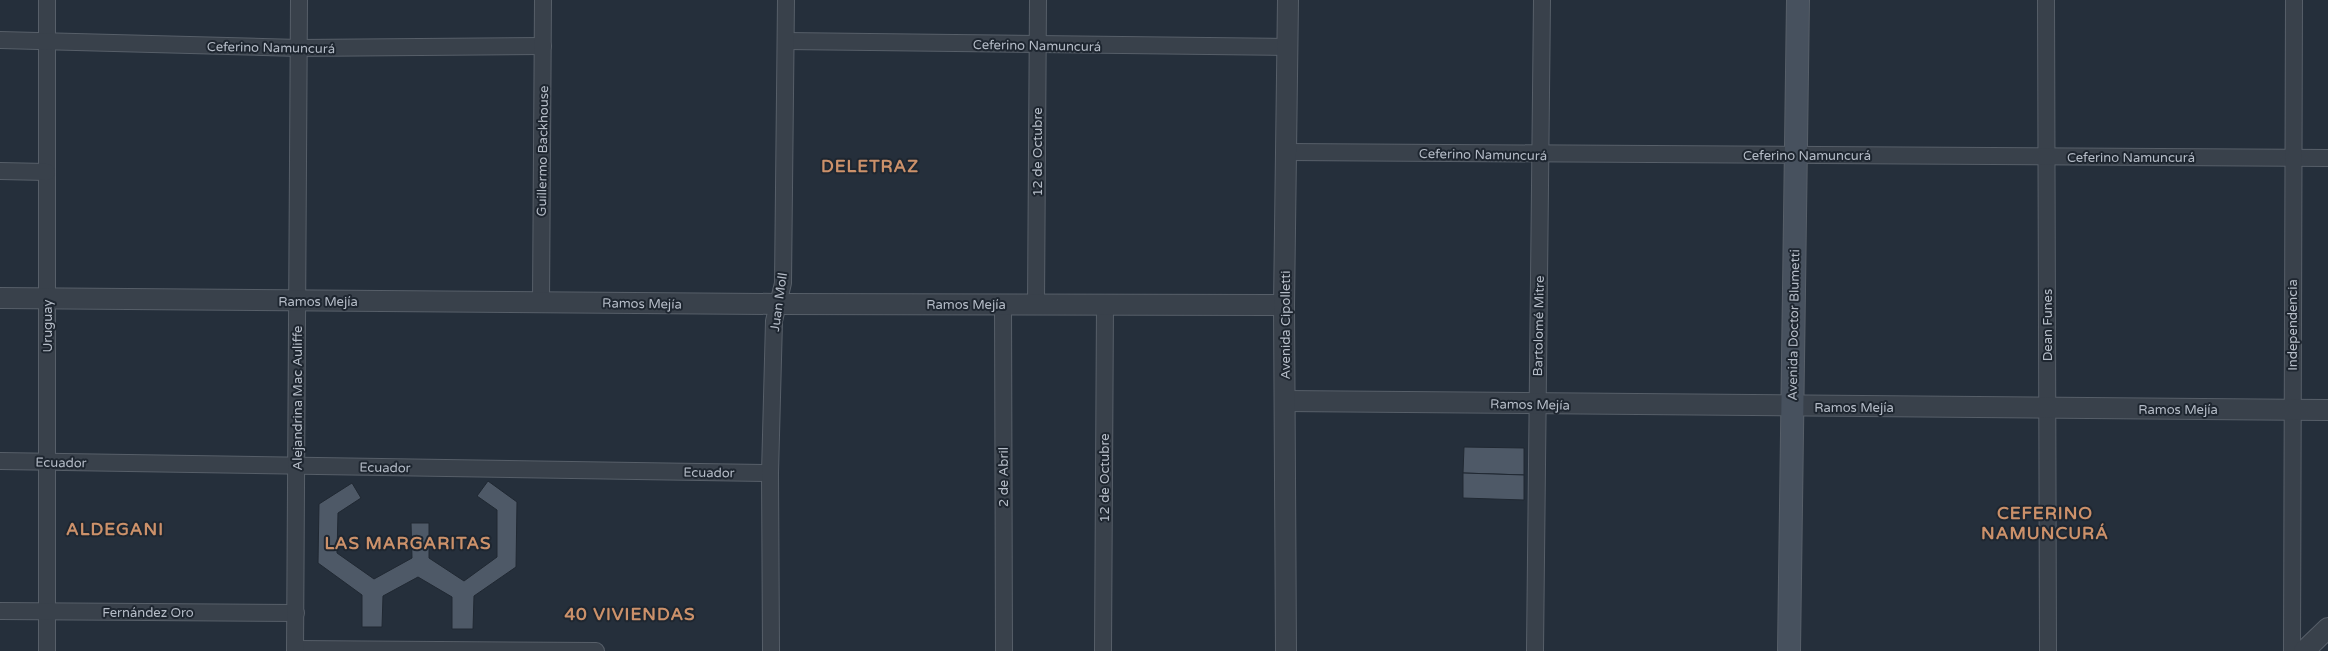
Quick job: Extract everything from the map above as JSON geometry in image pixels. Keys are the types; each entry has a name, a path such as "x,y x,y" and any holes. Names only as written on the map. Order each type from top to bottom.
{"main road":[{"name":"Avenida Doctor Blumetti","path":"1789,651 1798,0"}],"street":[{"name":"Uruguay","path":"47,0 47,651"},
{"name":"Alejandrina Mac Auliffe","path":"295,650 299,0"},
{"name":"Guillermo Backhouse","path":"541,302 543,0"},
{"name":"Juan Moll","path":"771,651 770,473 774,321 783,283 786,0"},
{"name":"12 de Octubre","path":"1036,304 1038,0"},
{"name":"Avenida Cipolletti","path":"1286,651 1284,305 1288,0"},
{"name":"Bartolomé Mitre","path":"1535,651 1542,0"},
{"name":"Dean Funes","path":"2046,0 2048,157 2048,651"},
{"name":"Independencia","path":"2292,651 2291,410 2294,0"},
{"name":"Ceferino Namuncurá","path":"0,40 299,48 543,46"},
{"name":"Ceferino Namuncurá","path":"786,42 1038,46 1288,47"},
{"name":"Ceferino Namuncurá","path":"1287,152 2328,158"},
{"path":"0,171 47,172"},
{"name":"Ramos Mejía","path":"0,298 297,302 1284,305"},
{"name":"2 de Abril","path":"1003,304 1004,651"},
{"name":"12 de Octubre","path":"1103,651 1105,304"},
{"name":"Ramos Mejía","path":"1285,401 1792,407 2328,410"},
{"name":"Ecuador","path":"0,461 770,473"},
{"name":"Fernández Oro","path":"0,611 296,613"},
{"path":"2304,651 2328,628"},
{"path":"295,650 596,651"}],"building":[{"path":"1464,447 1524,448 1524,475 1463,473"},
{"path":"1463,473 1524,475 1524,500 1463,498"},
{"path":"488,481 517,502 516,567 474,596 473,629 452,629 452,597 418,577 383,596 382,627 362,627 362,595 318,563 319,504 352,483 361,498 338,513 337,553 374,579 412,558 411,523 429,523 429,558 464,581 497,557 497,510 477,496"}],"district":[{"name":"DELETRAZ","path":"870,166"},
{"name":"CEFERINO NAMUNCURÁ","path":"2045,523"},
{"name":"ALDEGANI","path":"115,529"},
{"name":"LAS MARGARITAS","path":"408,543"},
{"name":"40 VIVIENDAS","path":"630,614"}]}
